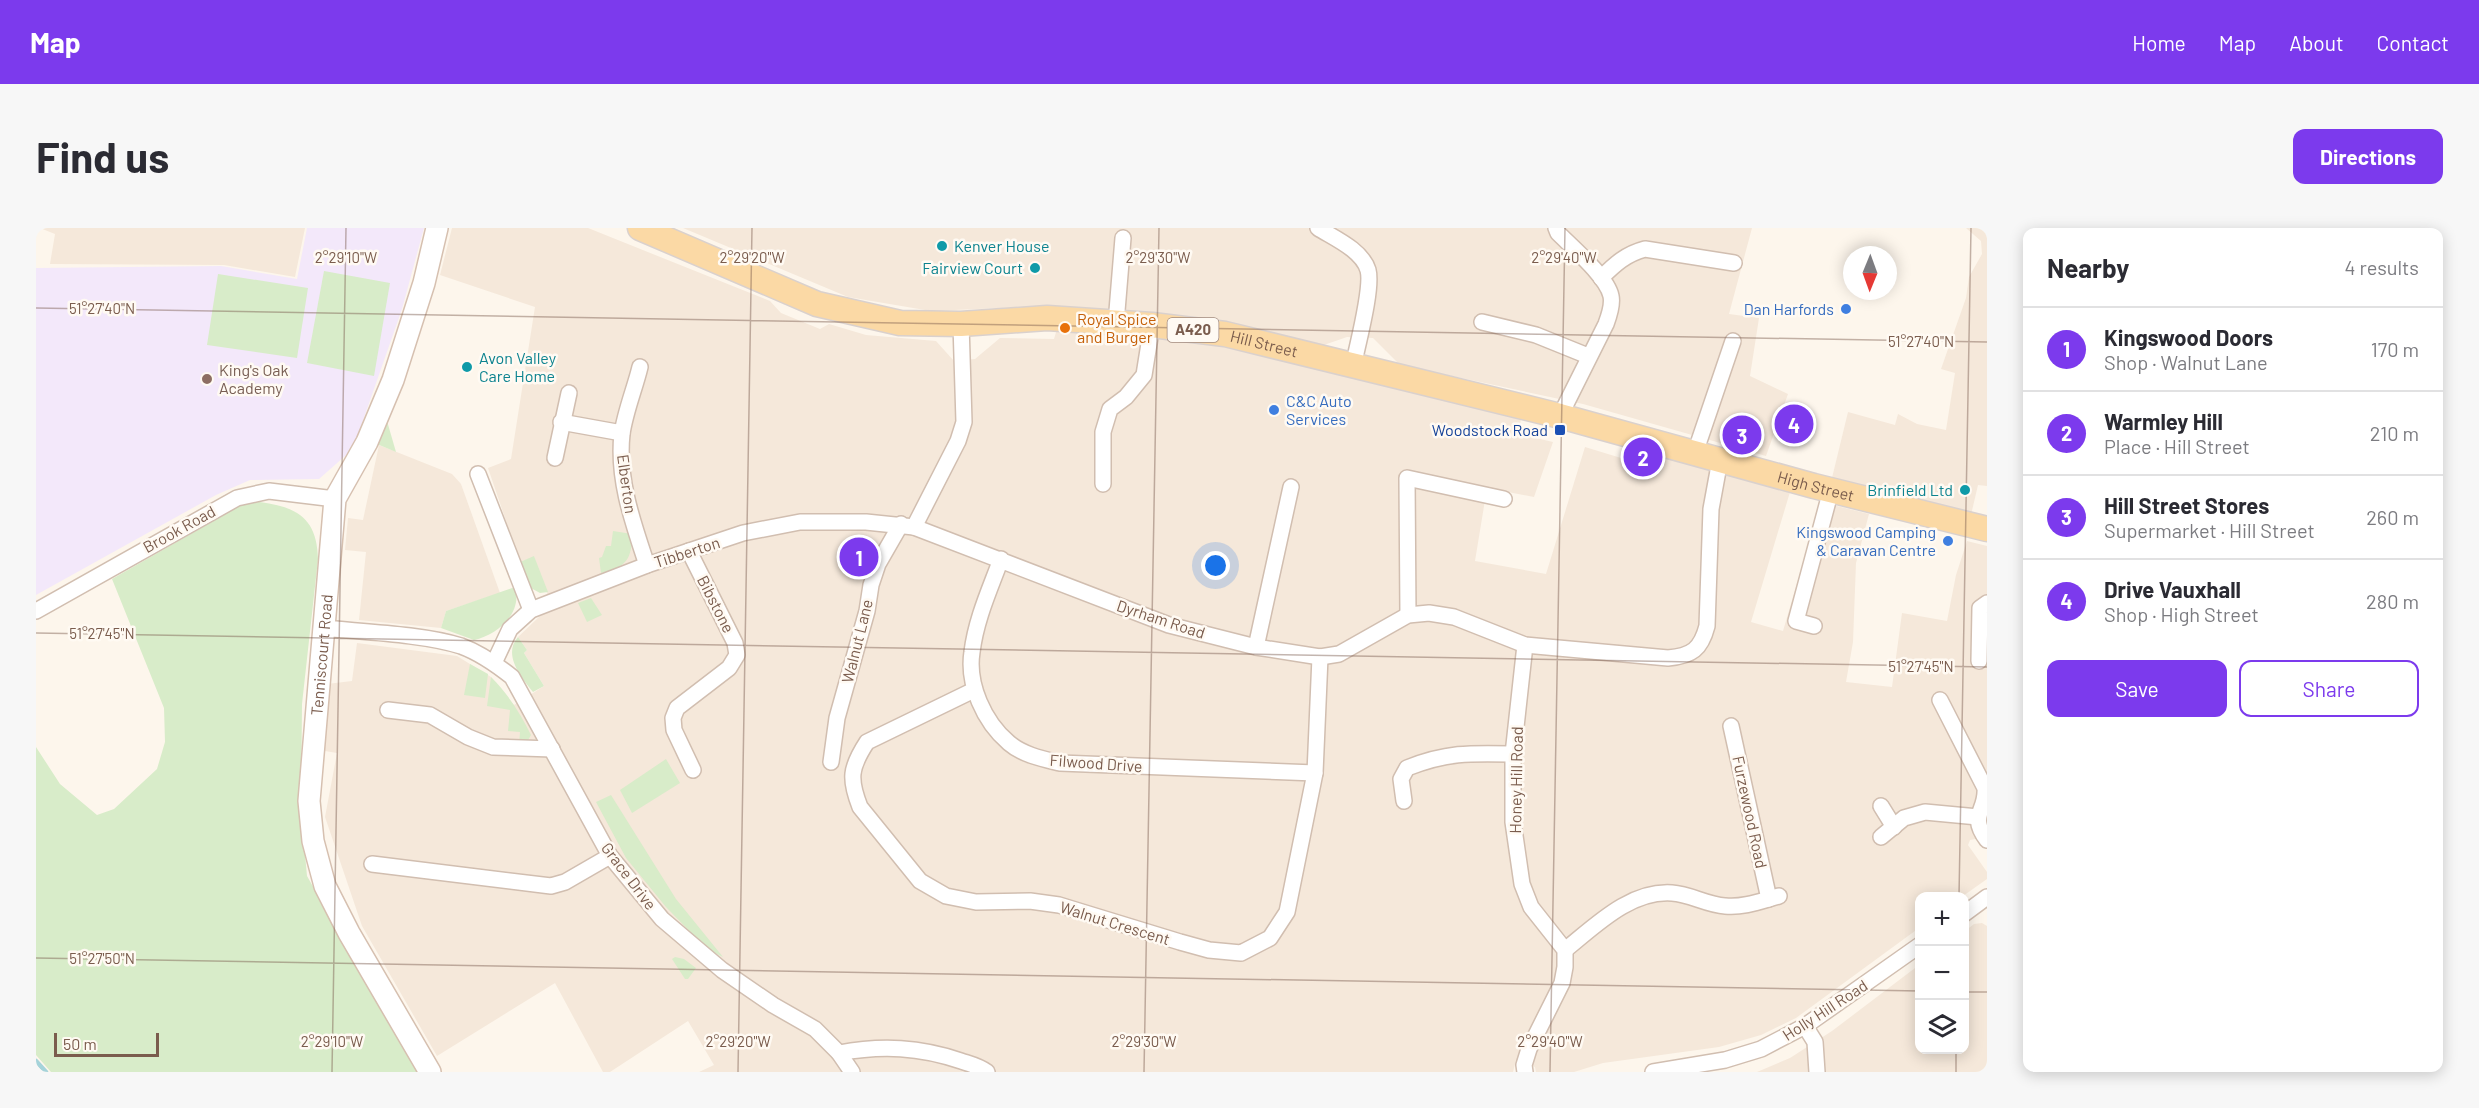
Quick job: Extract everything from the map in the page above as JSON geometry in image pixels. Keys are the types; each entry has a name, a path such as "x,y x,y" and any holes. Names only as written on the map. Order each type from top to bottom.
{"main road":[{"name":"Hill Street","path":"640,228 817,304 900,323 961,324 1047,318 1152,325 1225,334 1560,416 1748,468"},
{"name":"High Street","path":"1748,468 1987,529"}],"street":[{"name":"Tenniscourt Road","path":"430,1072 325,886 313,841 309,801 335,499 367,442 393,380 424,283 437,228"},
{"path":"1318,228 1355,252 1368,269 1369,285 1353,367"},
{"path":"1556,228 1558,233 1600,278 1611,295 1610,313 1560,416"},
{"path":"1116,323 1123,238"},
{"path":"1600,278 1620,260 1645,249 1734,263"},
{"path":"1482,322 1536,335 1588,356"},
{"name":"Walnut Lane","path":"831,762 837,718 878,564 908,526 958,441 964,422 961,324"},
{"path":"1103,484 1103,432 1110,410 1126,397 1144,375 1152,325"},
{"path":"1695,453 1733,341"},
{"name":"Elberton","path":"640,367 622,434 622,467 628,506 647,565"},
{"path":"555,458 569,393"},
{"path":"561,422 622,434"},
{"path":"1504,500 1407,478 1408,615 1429,613 1454,617 1526,645 1668,658 1684,657 1696,649 1704,638 1707,626 1711,509 1720,460"},
{"path":"478,474 531,610"},
{"path":"1256,647 1291,487"},
{"path":"1814,626 1796,621 1832,490"},
{"name":"Brook Road","path":"36,610 237,498 268,491 335,499"},
{"name":"Tibberton","path":"494,663 510,629 531,610 647,565 743,533 800,522 866,522 908,526"},
{"name":"Dyrham Road","path":"908,526 1001,559 1169,625 1256,647 1320,657 1339,654 1408,615"},
{"name":"Bibstone","path":"689,551 735,643 737,655 729,668 677,708 673,718 674,730 693,770"},
{"name":"Filwood Drive","path":"1001,559 977,623 971,654 974,690 987,718 1009,744 1033,757 1060,763 1315,773"},
{"path":"1979,661 1980,608 1987,603"},
{"name":"Grace Drive","path":"323,628 417,638 461,646 494,663 512,677 610,856 662,919 722,970 773,1005 815,1029 839,1053 852,1072"},
{"name":"Honey Hill Road","path":"1526,645 1513,754 1513,822 1522,884 1531,907 1564,950"},
{"name":"Walnut Crescent","path":"974,690 867,742 857,757 851,773 855,793 861,807 920,881 946,896 975,902 1030,902 1059,905 1209,950 1241,953 1270,938 1287,912 1315,773 1320,657"},
{"path":"1940,700 1985,788 1987,797 1978,817 1979,830 1987,840"},
{"path":"388,710 430,715 468,737 493,747 552,749"},
{"name":"Furzewood Road","path":"1564,950 1610,914 1640,898 1670,893 1723,906 1739,907 1774,897 1731,726"},
{"path":"1404,801 1401,779 1407,768 1428,760 1461,753 1513,754"},
{"path":"1881,806 1894,827"},
{"path":"1881,837 1904,818 1925,812 1978,817"},
{"path":"372,864 551,886 565,882 610,856"},
{"path":"1969,911 1986,900"},
{"name":"Holly Hill Road","path":"1653,1072 1725,1060 1761,1049 1805,1026 1919,946"},
{"path":"1525,1072 1524,1065 1529,1049 1562,983 1565,967 1564,950"},
{"path":"1805,1026 1815,1042 1817,1072"},
{"path":"839,1053 870,1047 910,1048 948,1056 987,1072"}],"shaded area":[{"path":"40,228 305,228 295,277 224,265 50,264 55,234"},
{"name":"King's Oak Academy","path":"307,228 424,228 402,309 353,449 319,479 250,480 216,495 36,595 36,268 221,266 297,279"},
{"path":"452,228 588,228 770,301 781,313 820,329 829,324 866,335 936,341 954,361 975,359 1000,338 1054,339 1057,329 1137,336 1242,349 1463,405 1521,417 1519,434 1553,442 1534,497 1487,488 1475,561 1546,574 1585,447 1621,458 1627,444 1790,492 1751,622 1783,631 1821,502 1869,514 1856,563 1853,642 1846,682 1892,687 1902,613 1947,621 1956,575 1967,541 1987,546 1987,837 1970,840 1968,845 1987,872 1987,879 1969,892 1915,892 1915,931 1796,1018 1761,1035 1719,1047 1603,1063 1574,1072 1536,1072 1535,1067 1516,1060 1513,1072 699,1072 714,1065 688,1021 610,1072 603,1072 555,983 437,1056 362,926 325,817 337,753 325,751 327,684 352,681 357,643 457,656 491,677 514,705 544,686 524,653 527,650 518,637 540,616 553,610 534,557 520,562 488,468 511,459 535,307 440,275"},
{"path":"683,228 1752,228 1729,314 1759,318 1750,376 1788,394 1766,456 1583,404 1400,365 1373,338 1347,337 1321,346 1182,316 1109,309 1023,307 931,311 848,297"},
{"path":"1966,228 1987,228 1987,486 1978,485 1971,515 1831,482 1848,412 1895,425 1898,414 1917,424 1946,430 1955,373 1941,369 1966,298 1969,277 1982,254 1981,241"},
{"path":"379,445 452,474 461,484 500,593 446,611 441,628 359,620 366,552 345,550 348,518 363,520"},
{"path":"1982,923 1987,926 1987,1072 1757,1072 1790,1058 1832,1031 1915,968 1915,1054 1969,1054 1969,928 1974,924"}],"green space":[{"path":"324,271 390,283 374,376 307,363"},
{"path":"218,274 308,288 297,358 207,345"},
{"path":"387,421 396,452 377,444"},
{"path":"260,502 285,507 303,517 314,534 317,545 318,559 302,704 301,810 307,876 418,1072 51,1072 36,1055 36,747 60,784 97,815 114,809 157,769 165,742 164,708 112,579 245,503"},
{"path":"613,531 632,534 631,550 622,565 601,573 599,558 602,557 606,546 611,546"},
{"path":"534,556 548,592 540,593 529,587 520,562"},
{"path":"515,587 515,606 512,614 491,633 474,640 441,628 446,611"},
{"path":"591,598 602,615 587,622 578,603"},
{"path":"518,637 527,650 524,653 544,686 533,692 519,673 513,659 512,651"},
{"path":"470,664 488,674 485,698 464,695"},
{"path":"491,677 523,719 531,735 527,742 519,745 520,732 508,731 510,710 487,706"},
{"path":"666,759 680,783 632,813 620,790"},
{"path":"611,795 676,899 723,957 707,949 666,907 626,858 596,802"},
{"path":"675,957 684,959 696,968 688,979 685,979 672,959"}],"waterway":[{"path":"36,1061 46,1072"}],"place":[{"name":"Kenver House","path":"942,246"},
{"name":"Fairview Court","path":"1035,268"},
{"name":"Dan Harfords","path":"1846,309"},
{"name":"Royal Spice and Burger","path":"1065,328"},
{"name":"Avon Valley Care Home","path":"467,367"},
{"name":"King's Oak Academy","path":"207,379"},
{"name":"C&C Auto Services","path":"1274,410"},
{"name":"Drive Vauxhall","path":"1794,424"},
{"name":"Woodstock Road","path":"1560,430"},
{"name":"Hill Street Stores","path":"1742,435"},
{"name":"Warmley Hill","path":"1643,457"},
{"name":"Brinfield Ltd","path":"1965,490"},
{"name":"Kingswood Camping & Caravan Centre","path":"1948,541"},
{"name":"Kingswood Doors","path":"859,557"}]}
